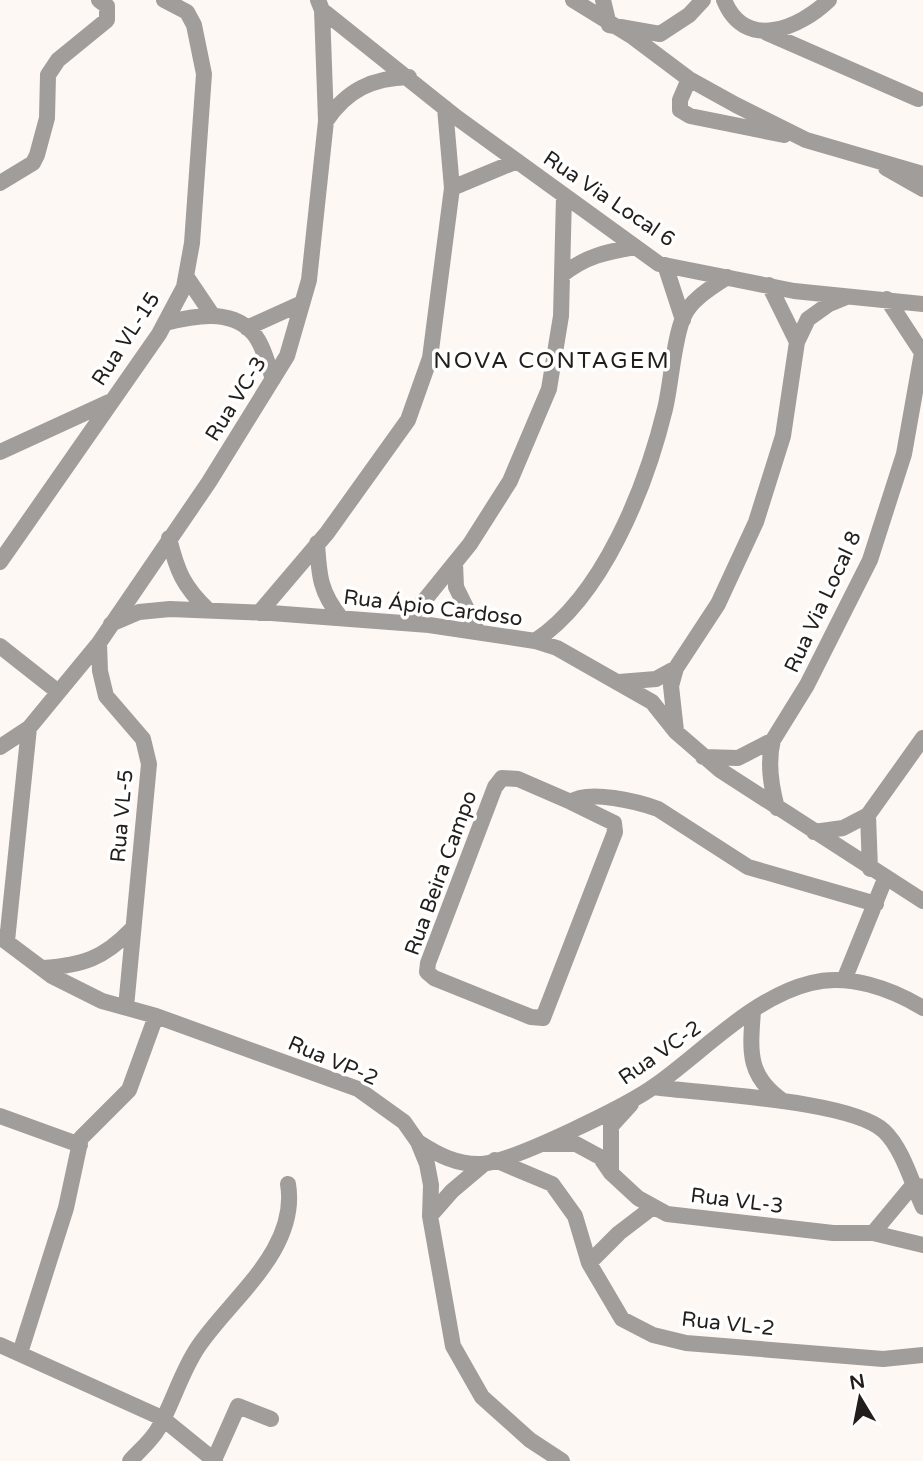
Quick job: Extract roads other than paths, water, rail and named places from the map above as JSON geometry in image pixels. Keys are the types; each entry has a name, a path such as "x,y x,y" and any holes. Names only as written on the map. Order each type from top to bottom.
{"street":[{"path":"0,183 33,163 47,118 48,75 58,60 107,20 107,6 99,0"},
{"name":"Rua VL-15","path":"0,561 165,323 184,287 192,243 204,74 194,25 187,12 164,0"},
{"path":"573,0 609,25 633,37 689,79 806,140"},
{"path":"603,0 609,25"},
{"path":"609,25 660,34 690,15 703,0"},
{"path":"724,0 745,26 765,32 918,99"},
{"path":"765,32 779,31 813,15 829,0"},
{"name":"Rua Via Local 6","path":"320,5 446,108 635,247 666,265 769,285 923,304"},
{"name":"Rua VC-3","path":"0,747 29,727 99,643 209,482 287,356 309,280 326,121 320,5"},
{"path":"326,121 337,105 361,87 389,78 409,77"},
{"path":"689,79 680,100 680,110 690,116 806,140 923,174"},
{"path":"259,612 317,543 408,420 429,358 452,188 446,108"},
{"path":"873,159 923,190"},
{"path":"452,188 517,161"},
{"path":"406,623 454,563 510,481 549,389 561,316 564,196"},
{"path":"562,275 597,253 635,247"},
{"path":"666,265 683,320"},
{"path":"186,276 213,316"},
{"path":"535,641 559,626 596,575 638,495 664,410 683,320 703,294 727,277"},
{"path":"769,285 797,342"},
{"path":"676,732 671,686 676,668 718,604 756,522 783,436 797,342 808,319 829,304 852,295"},
{"name":"Rua Via Local 8","path":"777,808 771,789 769,755 773,740 807,685 870,560 904,454 922,349 887,299"},
{"path":"247,328 302,303"},
{"path":"165,323 187,317 213,316 240,323 254,334 273,379"},
{"path":"0,452 112,401"},
{"path":"169,538 177,571 191,593 208,610"},
{"path":"317,543 319,576 326,600 341,618"},
{"path":"454,563 456,587 478,632"},
{"name":"Rua Ápio Cardoso","path":"111,624 139,612 170,609 259,612 406,623 535,641 556,648 652,702 676,732 703,757 885,879 923,901"},
{"path":"568,614 565,639 576,661"},
{"name":"Rua VL-5","path":"99,643 100,671 106,696 143,739 149,764 126,1007"},
{"path":"0,646 57,691"},
{"path":"616,682 656,679 676,668"},
{"path":"3,939 29,727"},
{"path":"814,832 843,828 868,815 923,738"},
{"path":"703,757 738,758 773,740"},
{"name":"Rua Beira Campo","path":"502,778 518,779 571,802 614,823 615,832 543,1018 531,1017 434,978 427,972 428,963 495,787 502,778"},
{"path":"571,802 586,795 646,804 659,809 748,867 876,904"},
{"path":"868,815 870,869"},
{"path":"844,980 885,879"},
{"path":"43,968 74,966 102,956 132,929"},
{"name":"Rua VP-2","path":"3,939 43,968 102,1000 156,1016 358,1089 404,1122 418,1142 431,1185 430,1216 453,1346 482,1397 530,1440 562,1461"},
{"name":"Rua VC-2","path":"418,1142 441,1156 462,1163 489,1162 541,1144 653,1087 753,1011 811,982 844,980 889,991 923,1008"},
{"path":"753,1011 750,1046 757,1074 764,1087 785,1102"},
{"path":"20,1353 66,1208 82,1138 129,1090 156,1016"},
{"path":"653,1087 812,1104 882,1129 893,1140 918,1186 923,1208"},
{"path":"611,1173 611,1126 638,1096"},
{"path":"0,1116 80,1145"},
{"name":"Rua VL-3","path":"541,1144 576,1144 600,1157 611,1173 638,1198 667,1214 832,1233 873,1233 923,1244"},
{"path":"430,1216 452,1191 489,1162"},
{"name":"Rua VL-2","path":"489,1162 552,1184 575,1216 589,1263 622,1318 653,1335 686,1343 884,1359 923,1355"},
{"path":"130,1461 158,1430 197,1347 257,1279 283,1227 290,1200 288,1184"},
{"path":"873,1233 918,1186"},
{"path":"589,1263 619,1233 653,1207"},
{"path":"0,1345 162,1418 214,1461 238,1406 271,1419"}],"district":[{"name":"NOVA CONTAGEM","path":"552,361"}]}
